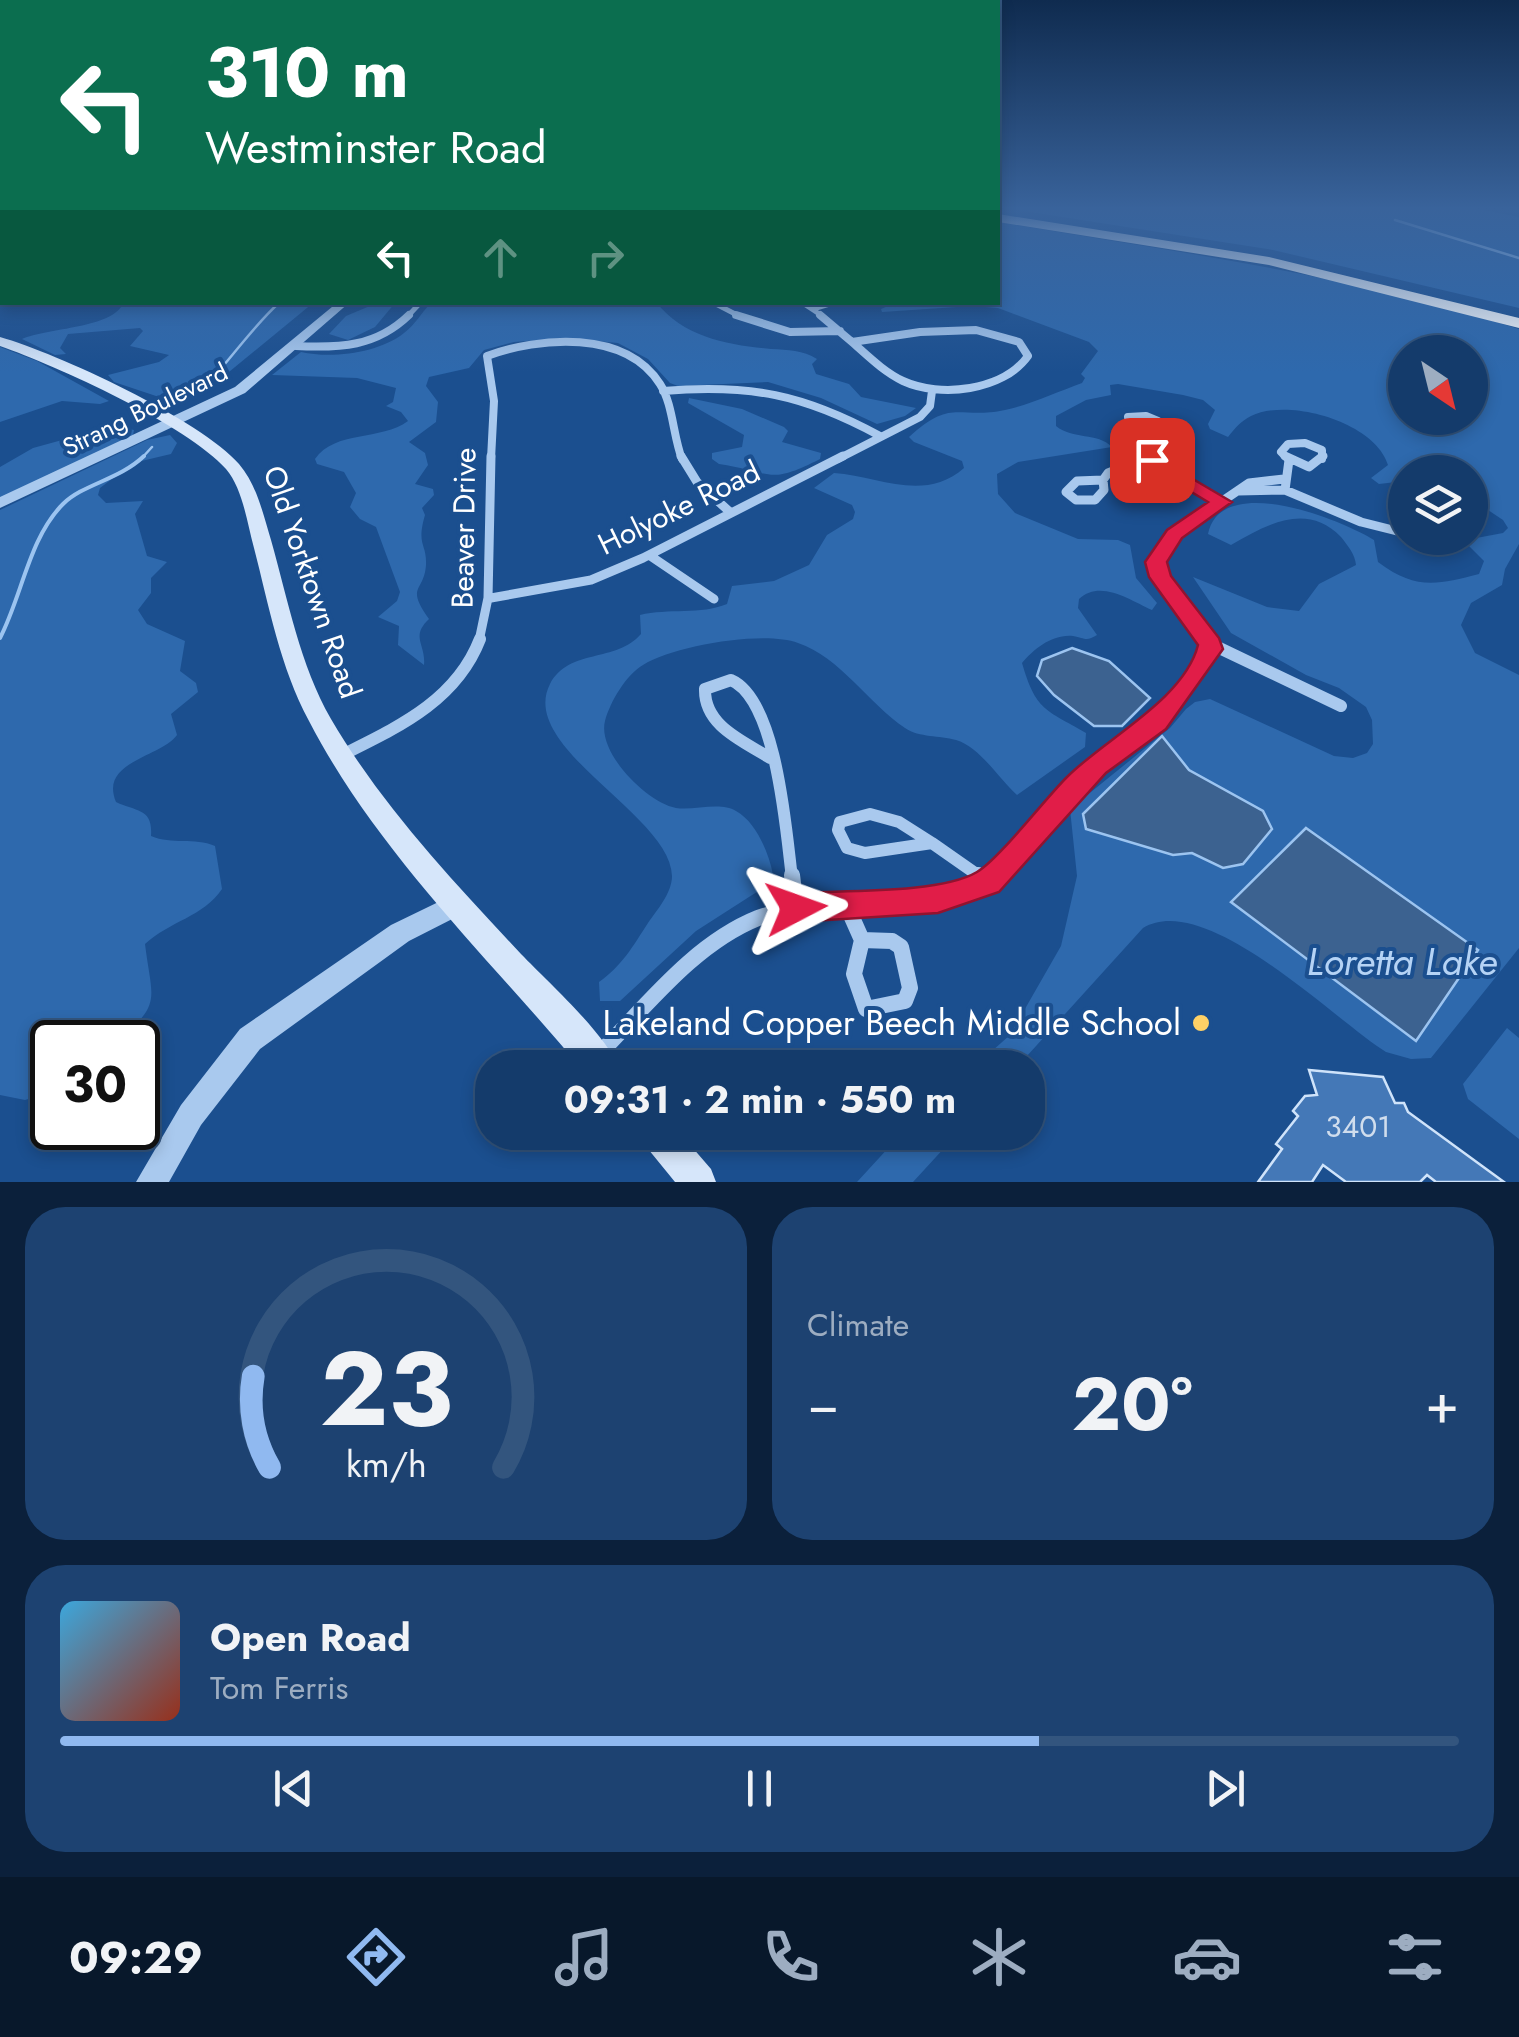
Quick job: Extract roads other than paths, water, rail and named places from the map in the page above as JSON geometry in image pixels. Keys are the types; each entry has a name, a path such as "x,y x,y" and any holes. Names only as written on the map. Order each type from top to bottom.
{"highway":[{"path":"1274,262 1519,322"},
{"path":"1316,262 1519,310"}],"main road":[{"name":"Old Yorktown Road","path":"0,341 52,361 171,424 214,449 238,475 309,696 342,755 408,849 588,1050"},
{"path":"671,1150 698,1182"}],"street":[{"name":"Strang Boulevard","path":"0,503 240,390 343,305"},
{"path":"296,346 343,346 372,341 394,332 418,305"},
{"path":"718,305 750,322 782,331 840,331"},
{"path":"806,305 884,373 912,387 971,388 1023,366 1028,352 1016,340 973,329 852,342"},
{"path":"812,309 826,305"},
{"name":"Beaver Drive","path":"342,755 396,730 429,708 448,691 479,648 490,598 493,400 487,356 549,344 602,345 634,359 663,391"},
{"path":"731,512 686,474 663,391 726,385 774,390 805,399 880,436"},
{"name":"Holyoke Road","path":"490,598 591,580 649,555 926,412 932,390"},
{"path":"1150,440 1145,452 1148,457 1222,502"},
{"path":"1304,442 1322,450 1323,458 1310,468 1289,460 1281,452 1288,444 1304,442"},
{"path":"1103,480 1108,473 1148,457"},
{"path":"1284,485 1289,460"},
{"path":"1341,706 1210,644 1160,577 1156,562 1174,534 1254,481 1284,485 1361,522 1388,529"},
{"path":"649,555 714,599"},
{"path":"611,1050 708,945 755,919 796,908 938,898 988,882 1096,766 1156,722 1192,678 1211,649 1210,644"},
{"path":"770,758 710,717 703,706 704,690 731,680 750,692 770,758 789,848 796,908"},
{"path":"932,843 860,853 843,841 840,822 880,814 932,843 988,882"},
{"path":"152,1182 192,1115 250,1039 400,933 457,904"},
{"path":"846,904 862,940"},
{"path":"862,940 892,941 901,948 910,985 906,1004 900,1008 866,1008 860,1000 852,966 862,940"}],"water":[{"path":"1072,648 1109,661 1150,698 1122,726 1094,726 1054,695 1037,676 1042,660"},
{"path":"1162,736 1189,770 1263,811 1272,829 1243,864 1223,868 1192,853 1173,855 1086,829 1083,814"},
{"name":"Loretta Lake","path":"1306,828 1478,950 1416,1041 1231,902"}],"waterway":[{"path":"207,384 277,305"},
{"path":"143,457 152,447"},
{"path":"0,638 34,550 51,518 71,497 124,471 143,457"}],"place":[{"name":"Lakeland Copper Beech Middle School","path":"1201,1023"}]}
